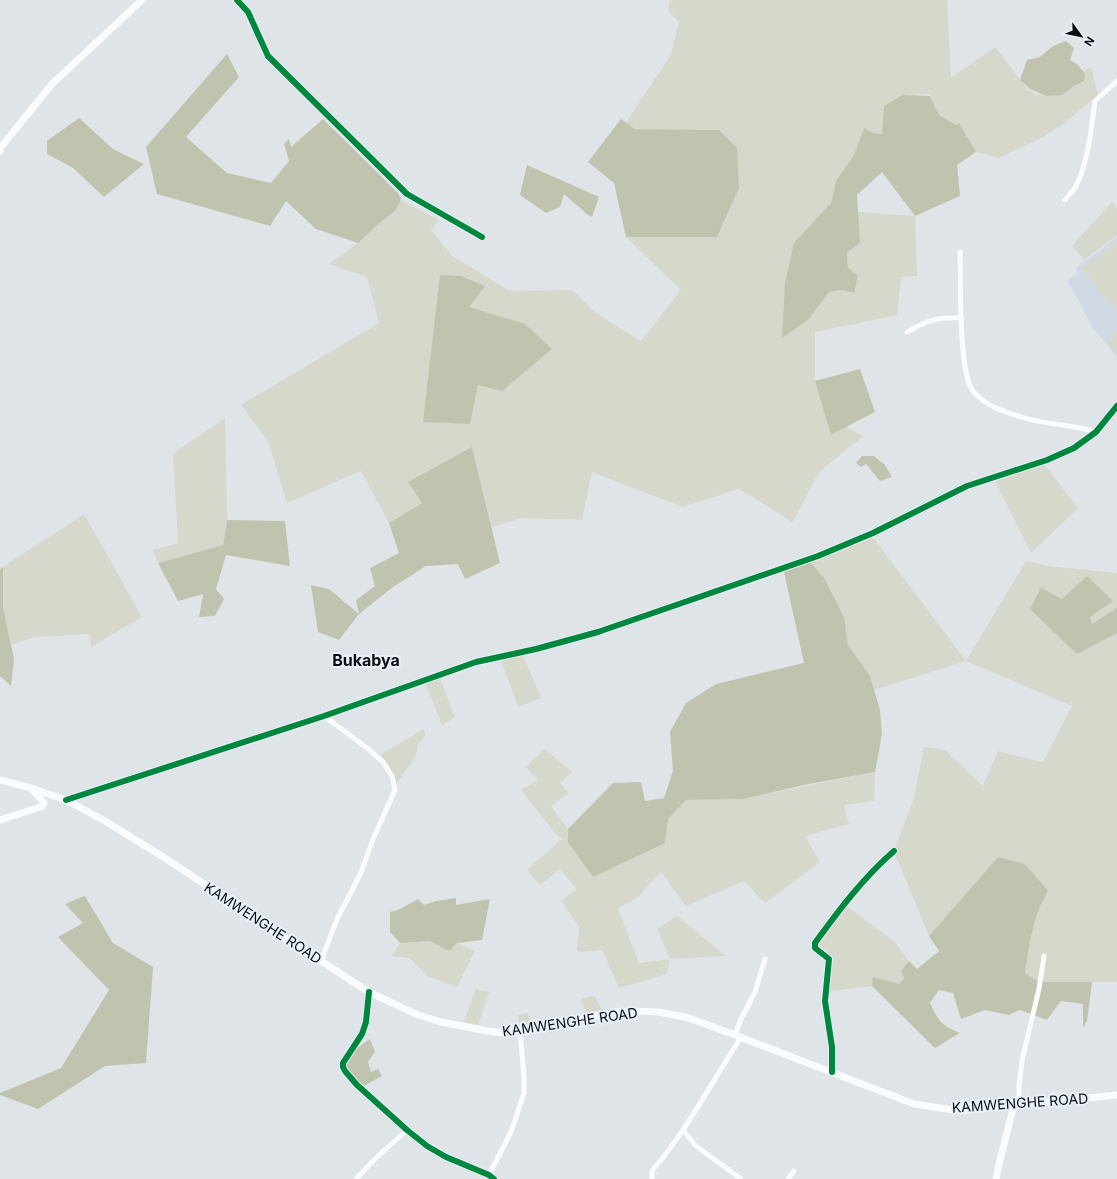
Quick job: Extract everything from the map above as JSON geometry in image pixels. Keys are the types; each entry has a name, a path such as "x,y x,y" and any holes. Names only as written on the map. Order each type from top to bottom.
{"street":[{"path":"0,148 52,84 142,0"},
{"path":"236,0 248,12 268,56 407,194 482,237"},
{"path":"1065,200 1076,187 1085,160 1090,139 1095,101 1117,81"},
{"path":"960,252 965,369 968,383 974,392 983,400 995,407 1022,418 1096,432"},
{"path":"907,332 934,319 962,318"},
{"path":"66,800 324,716 476,662 536,649 598,632 818,556 873,533 967,486 1047,460 1074,448 1096,432 1116,410"},
{"path":"321,961 337,919 360,875 374,836 395,790 392,776 383,762 367,748 324,716"},
{"name":"KAMWENGHE ROAD","path":"0,780 31,788 66,800 105,821 168,860 369,992 408,1012 434,1020 503,1033 540,1028 615,1012 659,1012 690,1018 914,1104 936,1108 968,1110 1117,1096"},
{"path":"0,820 44,806 44,803 31,788"},
{"path":"832,1072 832,1047 825,1001 829,959 815,948 815,943 841,907 866,878 894,851"},
{"path":"996,1179 1016,1105 1023,1056 1039,989 1044,956"},
{"path":"652,1179 652,1171 683,1130 738,1036 741,1019 755,992 764,959"},
{"path":"369,992 366,1022 362,1034 343,1063 343,1067 357,1085 427,1146 446,1157 489,1175 494,1179"},
{"path":"489,1175 512,1132 524,1093 520,1031"},
{"path":"356,1179 376,1158 407,1130"},
{"path":"683,1130 696,1146 741,1179"},
{"path":"788,1179 794,1171"}],"shaded area":[{"path":"670,0 947,0 951,78 995,47 1028,90 1038,95 1091,67 1098,95 1061,126 1041,138 999,158 976,152 959,123 956,125 939,115 930,94 903,95 882,134 873,133 864,128 854,155 836,181 831,203 794,244 782,337 809,319 829,292 843,290 853,293 848,268 847,253 860,243 858,212 915,216 917,276 901,277 897,315 815,332 815,381 831,435 846,427 863,436 819,472 793,522 739,489 683,507 592,472 582,520 522,518 492,527 472,447 409,483 422,503 389,523 361,471 287,503 268,441 241,405 379,323 367,277 329,264 358,243 396,210 401,200 439,220 431,230 452,256 510,291 572,290 594,312 641,341 681,290 626,237 717,237 719,130 635,129 626,122 671,55 679,22 668,10"},
{"path":"1112,202 1117,208 1117,235 1084,260 1072,246"},
{"path":"1117,237 1117,357 1091,325 1080,302 1067,282 1078,273 1075,269"},
{"path":"1117,242 1117,311 1099,292 1098,287 1082,268"},
{"path":"1117,330 1117,355 1107,343"},
{"path":"225,418 227,520 223,545 158,563 153,550 178,543 173,454"},
{"path":"1042,462 1078,508 1031,553 994,479"},
{"path":"84,514 142,617 91,647 90,634 34,637 11,645 3,607 3,567"},
{"path":"869,532 966,661 874,690 870,676 848,645 843,617 810,562"},
{"path":"1026,561 1047,566 1117,573 1117,982 1039,982 1025,973 1035,921 1048,891 998,857 929,936 894,851 914,798 924,747 945,750 983,786 998,751 1043,762 1072,706 966,661"},
{"path":"523,655 541,698 518,707 501,660"},
{"path":"439,676 455,717 442,725 425,682"},
{"path":"424,729 425,736 418,745 415,758 395,785 390,769 380,755"},
{"path":"545,749 572,772 560,783 569,793 551,806 568,829 568,842 664,843 668,819 686,800 743,799 875,772 874,801 844,805 849,824 805,836 820,862 765,903 744,881 686,906 661,872 637,898 618,908 640,966 640,963 670,959 667,974 619,988 602,950 579,952 577,949 579,927 561,901 577,889 560,869 540,885 527,870 562,839 556,834 521,790 538,780 526,767"},
{"path":"845,905 895,942 909,961 902,970 904,978 899,985 874,977 872,986 824,991 830,954 816,946 816,943"},
{"path":"677,916 726,956 670,959 657,929"},
{"path":"430,941 449,951 457,943 475,951 457,987 429,977 409,958 391,956 400,943"},
{"path":"476,989 489,992 478,1025 464,1022"},
{"path":"595,996 602,1010 586,1013 581,999"},
{"path":"528,1013 531,1026 520,1028 518,1015"}],"green space":[{"path":"1066,41 1074,48 1070,60 1078,65 1085,74 1084,81 1062,95 1047,96 1030,89 1020,80 1027,60 1040,57 1053,46"},
{"path":"227,54 239,77 186,137 227,173 271,183 289,161 284,144 289,139 291,147 323,119 398,193 401,200 396,210 358,243 316,229 286,201 270,226 157,194 146,147"},
{"path":"903,95 930,96 939,115 956,125 959,123 976,152 957,165 960,196 915,216 882,172 857,195 860,243 847,253 848,268 858,275 854,293 843,290 829,292 809,319 782,338 785,283 794,243 831,203 836,181 854,155 864,128 873,133 882,134 884,106"},
{"path":"79,118 113,149 144,164 104,197 73,168 47,154 47,141"},
{"path":"621,119 635,129 719,130 737,148 739,188 717,237 626,237 614,183 588,162"},
{"path":"527,165 599,197 592,217 564,194 560,207 546,213 520,195"},
{"path":"440,275 461,276 485,286 469,307 525,324 552,349 502,391 478,385 470,424 423,422"},
{"path":"860,369 875,412 831,435 815,381"},
{"path":"472,447 500,563 465,579 458,564 426,566 393,587 359,614 356,600 375,586 370,568 399,553 389,523 422,503 408,482"},
{"path":"862,456 874,456 885,465 892,477 880,481 866,464 861,467 856,463"},
{"path":"227,520 285,521 290,566 226,555 216,589 224,599 215,616 199,617 203,594 178,601 158,563 223,545"},
{"path":"810,562 824,578 844,617 848,645 870,676 880,710 882,734 875,772 804,785 743,799 686,800 668,819 665,843 593,877 568,842 568,829 613,783 641,782 645,801 664,798 673,771 670,732 686,703 716,684 804,663 784,572"},
{"path":"3,567 3,607 14,659 11,686 0,676 0,569"},
{"path":"1087,576 1113,601 1090,617 1092,624 1117,608 1117,633 1077,654 1030,609 1041,588 1062,599"},
{"path":"311,585 329,589 359,614 339,640 318,632"},
{"path":"998,857 1025,864 1048,891 1035,921 1025,973 1040,982 1092,982 1087,1021 1083,1028 1083,1004 1061,1001 1047,1020 1020,1010 1009,1015 985,1010 961,1019 953,993 939,990 930,1003 944,1025 960,1033 935,1048 872,986 873,977 899,984 904,978 901,971 909,961 917,969 939,951 929,936"},
{"path":"85,896 113,943 153,967 146,1063 105,1066 38,1109 0,1095 0,1093 61,1068 109,990 58,937 83,923 65,904"},
{"path":"456,898 456,905 490,899 482,940 457,943 449,951 430,941 400,943 390,932 390,912 398,910 418,899 424,905 436,901"},
{"path":"370,1039 375,1052 368,1062 371,1072 378,1069 382,1076 362,1087 345,1072 350,1053"}],"cycle path":[{"path":"237,0 248,12 268,56 407,194 482,237"},
{"path":"66,800 324,716 476,662 536,649 598,632 818,556 873,533 967,486 1047,460 1074,448 1096,432 1117,406"},
{"path":"832,1072 832,1047 825,1001 829,959 815,948 815,943 862,883 894,851"},
{"path":"369,992 366,1022 362,1034 343,1063 345,1071 357,1085 427,1146 446,1157 489,1175 494,1179"}],"district":[{"name":"Bukabya","path":"366,660"}]}
